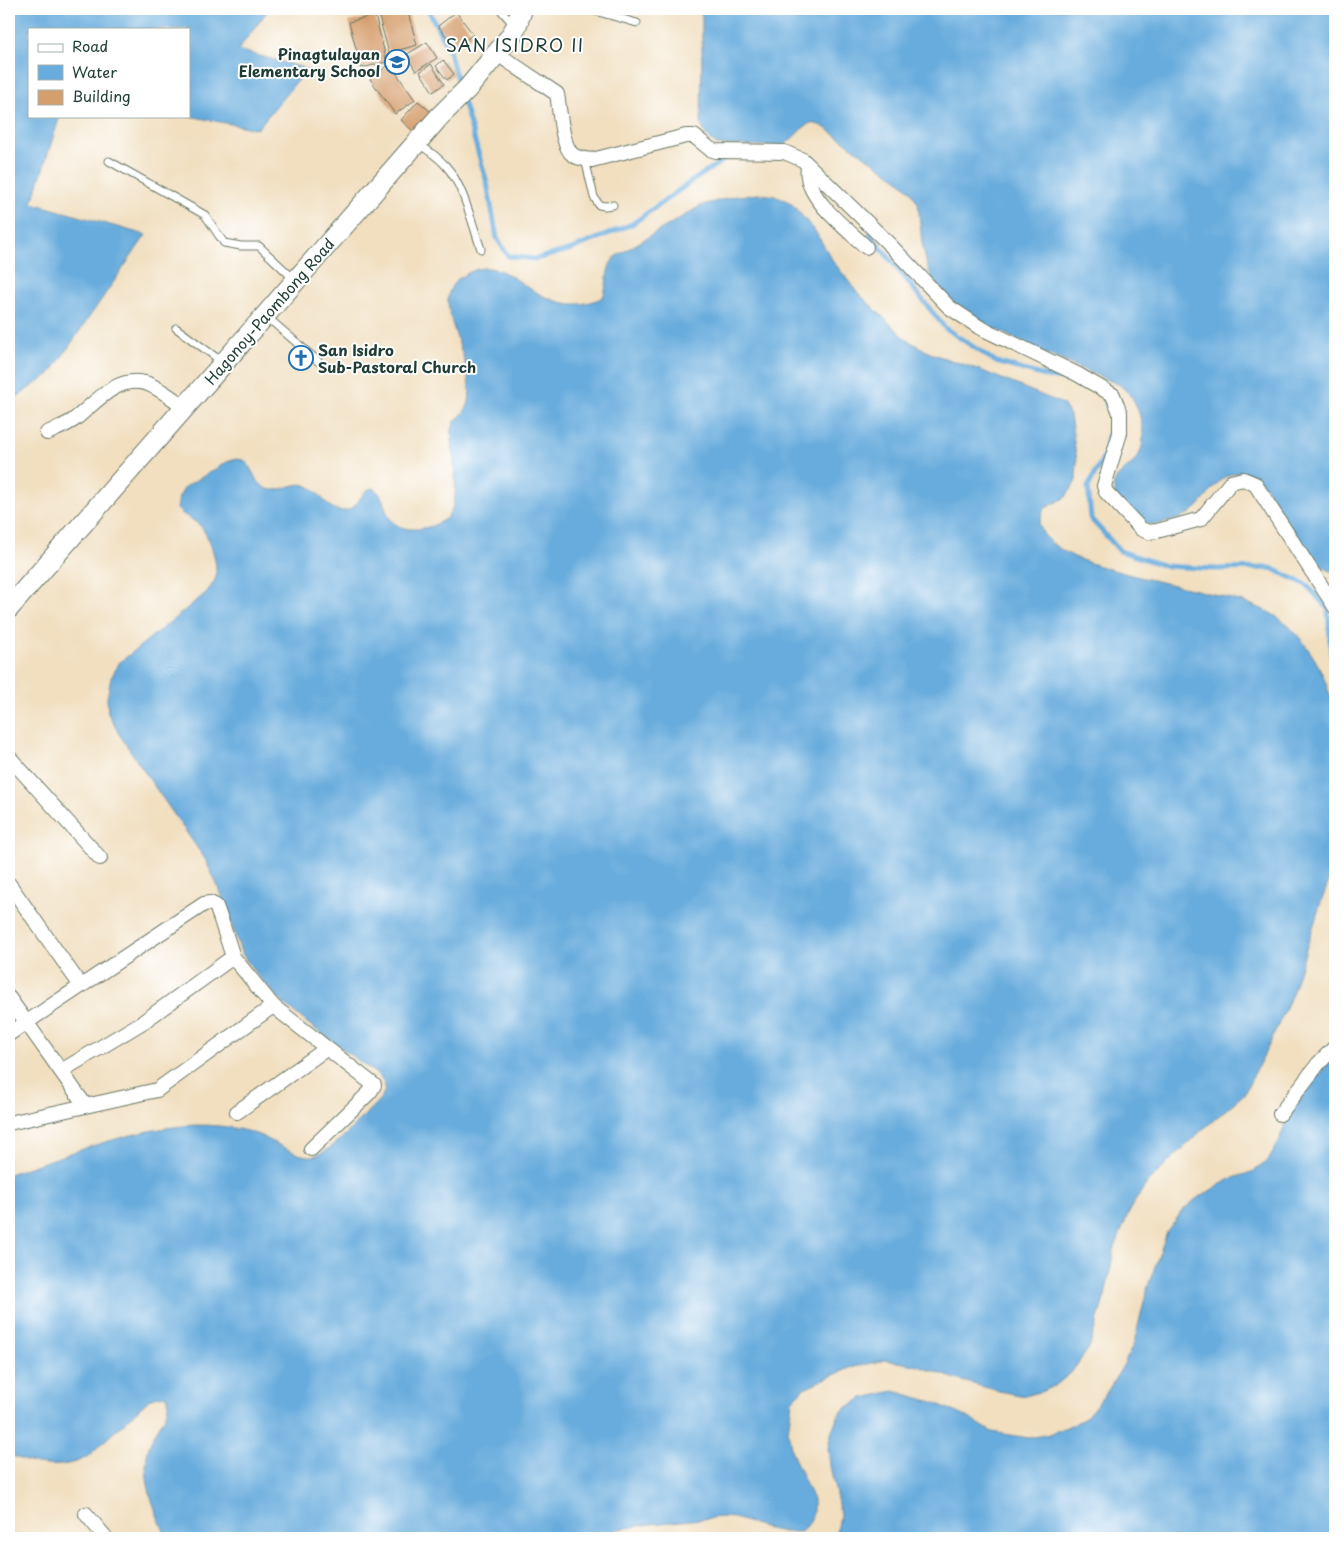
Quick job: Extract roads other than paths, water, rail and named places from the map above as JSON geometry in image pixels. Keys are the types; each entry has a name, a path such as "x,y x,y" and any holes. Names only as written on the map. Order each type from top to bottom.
{"main road":[{"name":"Hagonoy-Paombong Road","path":"9,608 446,108 469,87 510,37 519,18"}],"street":[{"path":"496,53 557,94 565,140 572,154 592,160 686,136 694,136 710,149 716,151 784,152 803,160 808,171 812,190 821,203 866,248"},
{"path":"808,171 890,245 949,308 979,327 1078,374 1113,395 1120,413 1120,433 1104,486 1106,492 1141,529 1148,532 1201,519 1231,482 1244,479 1255,484 1335,607"},
{"path":"47,433 73,420 104,394 125,383 147,383 185,407"},
{"path":"9,756 100,858"},
{"path":"9,884 81,986"},
{"path":"9,1034 204,904 210,903 216,906 233,957 273,1006 374,1085 370,1092 311,1148"},
{"path":"61,1071 142,1022 233,957"},
{"path":"9,998 85,1105"},
{"path":"9,1123 157,1090 273,1006"},
{"path":"1280,1114 1318,1064 1335,1047"},
{"path":"236,1112 326,1049"},
{"path":"86,1514 106,1538"}],"lane":[{"path":"500,9 519,18"},
{"path":"588,9 636,23"},
{"path":"416,143 430,151 447,166 461,190 481,250"},
{"path":"585,159 594,197 599,205 613,205"},
{"path":"109,161 205,215 224,243 241,246 259,246 295,280"},
{"path":"265,315 319,362"},
{"path":"176,328 224,363"}],"water":[{"path":"9,9 269,9 238,50 307,69 257,129 190,116 190,28 28,28 28,118 59,118 32,203 146,235 50,374 9,402"},
{"path":"700,9 1335,9 1335,573 1316,561 1308,552 1265,486 1252,474 1234,473 1227,476 1215,486 1200,505 1190,513 1179,518 1165,523 1153,524 1139,520 1115,494 1114,488 1114,482 1137,458 1143,443 1138,410 1131,396 1120,385 1035,349 962,312 934,282 927,266 922,243 918,203 910,190 827,129 810,123 782,146 717,145 711,141 701,123 702,17"},
{"path":"759,194 775,196 790,202 815,231 833,261 856,291 906,339 930,353 980,370 1063,404 1070,415 1077,461 1076,481 1066,497 1044,509 1039,524 1044,534 1052,543 1074,557 1098,566 1217,595 1261,608 1289,626 1310,652 1335,705 1335,865 1320,905 1292,994 1244,1094 1201,1131 1147,1183 1130,1209 1114,1250 1105,1296 1089,1348 1071,1373 1056,1385 1025,1396 962,1381 915,1365 886,1360 850,1368 804,1388 792,1401 788,1432 792,1453 813,1500 813,1513 810,1522 801,1532 784,1532 734,1518 721,1517 620,1529 592,1538 167,1538 149,1489 146,1463 152,1439 166,1414 168,1397 163,1395 151,1398 87,1457 78,1461 58,1465 38,1464 9,1454 9,1174 113,1140 168,1128 194,1125 223,1126 247,1131 299,1154 312,1156 320,1154 338,1142 378,1101 385,1088 378,1075 284,1004 256,974 241,952 221,893 205,859 119,734 108,713 107,698 111,678 119,663 206,593 215,580 215,560 208,539 199,525 177,509 179,497 185,487 227,462 236,459 244,460 258,481 269,490 303,484 313,489 331,507 341,511 352,508 366,491 373,488 381,496 390,518 399,526 407,529 416,529 438,523 448,516 455,498 452,430 455,422 466,409 470,396 466,366 452,324 448,303 451,287 456,281 474,270 490,268 506,273 552,300 572,304 593,301 603,297 609,269 618,255 702,205 736,196"},
{"path":"1335,1055 1335,1538 832,1538 838,1527 840,1514 828,1447 832,1430 839,1414 863,1398 894,1391 933,1402 969,1418 992,1432 1029,1438 1050,1434 1087,1416 1107,1392 1134,1343 1147,1289 1167,1232 1182,1211 1196,1199 1228,1180 1254,1171 1268,1161 1297,1098"}],"waterway":[{"path":"428,9 449,51 460,90"},
{"path":"463,101 487,183 497,238 508,256 536,259 572,249 632,224 731,155"},
{"path":"870,234 945,328 996,362 1048,377 1079,381"},
{"path":"1104,395 1111,419 1105,454 1088,487 1091,519 1120,551 1165,566 1215,569 1271,568 1307,585 1328,609 1331,653 1335,669"}],"place":[{"name":"Pinagtulayan Elementary School","path":"397,62"},
{"name":"San Isidro Sub-Pastoral Church","path":"301,358"}],"district":[{"name":"SAN ISIDRO II","path":"515,44"}]}
